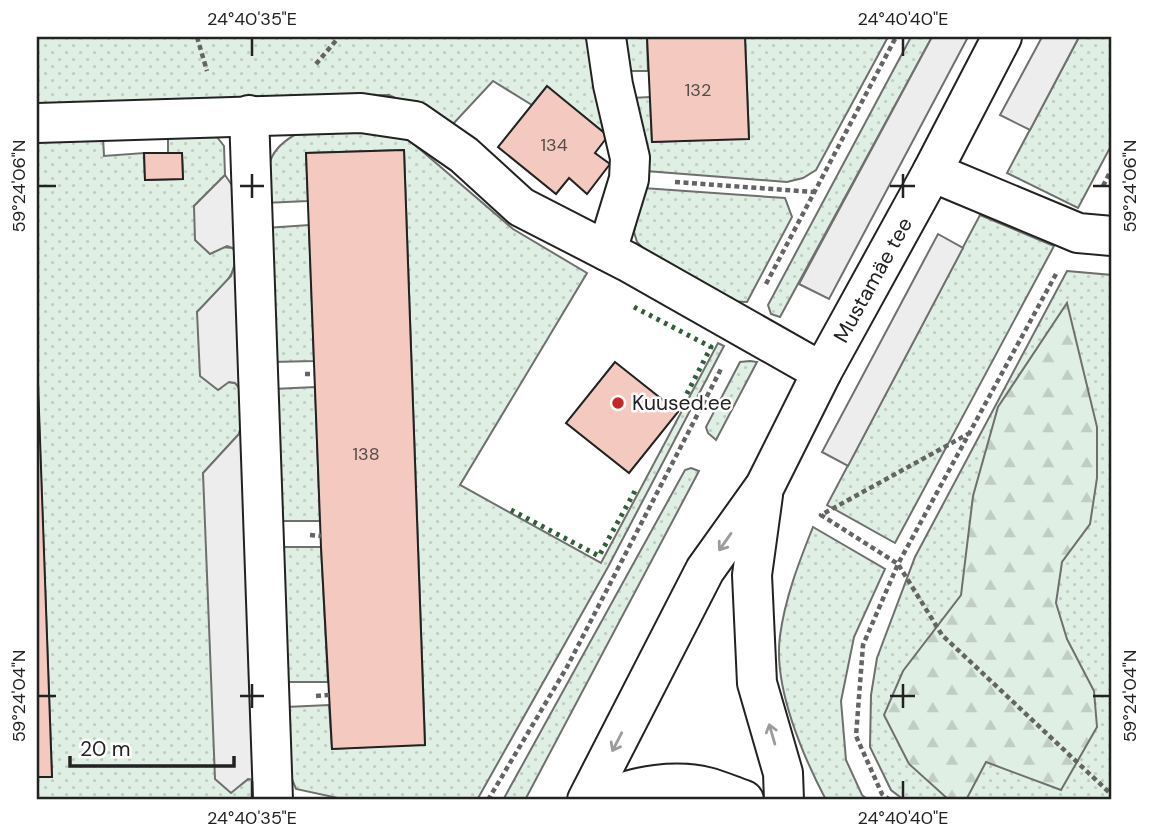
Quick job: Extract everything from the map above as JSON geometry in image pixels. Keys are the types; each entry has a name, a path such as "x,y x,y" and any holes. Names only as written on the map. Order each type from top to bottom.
{"street":[{"path":"606,37 613,85 630,158 629,179 607,251"},
{"name":"Mustamäe tee","path":"587,800 705,570 765,486 822,372 932,172 1002,37"},
{"path":"37,123 361,113 415,121 464,155 520,207 607,251 822,372"},
{"path":"249,115 273,800"},
{"path":"932,172 1095,235"},
{"name":"Mustamäe tee","path":"765,486 752,575 757,683 783,773 784,800"},
{"path":"608,800 616,795 660,783 705,786 744,800"}],"path":[{"path":"488,800 567,667 896,37"},
{"path":"890,800 882,794 856,736 863,645 898,564 968,435 1095,235 1112,168"},
{"path":"629,179 814,192"},
{"path":"968,435 821,515 898,564 942,635 1112,795"}],"green space":[{"path":"37,37 586,37 608,136 547,87 532,105 493,81 453,124 389,95 248,97 37,107"},
{"path":"621,37 647,37 648,71 624,71"},
{"path":"745,37 888,37 816,170 803,178 787,182 646,171 631,98 650,97 652,142 749,138"},
{"path":"911,37 932,37 780,317 771,314 768,305"},
{"path":"1079,37 1112,37 1112,144 1078,208 1007,173"},
{"path":"304,130 401,133 513,229 587,273 460,485 601,563 718,343 724,346 608,567 477,800 347,800 296,789 291,777 286,707 329,705 332,749 425,744 404,150 306,153 308,201 264,203 271,159 282,144"},
{"path":"103,137 104,156 144,153 145,180 183,179 182,154 168,153 168,138 217,137 224,146 225,175 194,206 222,247 233,248 235,266 225,283 197,312 229,382 235,383 241,389 243,418 239,434 203,473 243,783 248,779 255,780 258,800 37,800 37,777 52,777 37,367 37,141"},
{"path":"643,188 785,198 792,217 747,302 725,301 650,255 637,242 634,232"},
{"path":"980,215 1054,246 895,543 827,505"},
{"path":"309,225 314,361 272,362 266,228"},
{"path":"1067,271 1112,275 1112,800 904,800 891,790 870,747 871,695 877,658 915,557"},
{"path":"1067,303 1097,427 1097,478 1090,524 1062,562 1056,603 1067,639 1094,691 1097,727 1061,790 986,762 966,800 949,800 909,764 884,715 903,671 961,595 973,496 998,407"},
{"path":"740,362 757,362 716,440 706,427"},
{"path":"315,387 320,521 279,521 274,389"},
{"path":"691,468 699,471 525,800 503,800 685,470"},
{"path":"813,527 885,569 854,637 841,701 846,760 862,795 868,800 826,800 799,742 785,699 779,656 782,622 793,580"},
{"path":"279,547 321,547 328,682 284,682"}],"shaded area":[{"path":"932,37 968,37 829,299 799,284"},
{"path":"1042,37 1079,37 1030,130 1000,115"},
{"path":"225,175 238,194 255,780 248,779 231,793 215,779 203,473 239,434 243,418 241,390 235,383 229,382 218,390 200,376 197,312 231,276 237,257 233,248 227,246 210,254 195,240 194,206"},
{"path":"938,234 963,248 848,466 822,452"}],"building":[{"path":"647,37 745,37 749,139 652,142"},
{"path":"547,86 608,136 595,153 610,164 587,194 569,178 556,194 498,147"},
{"path":"404,150 425,745 332,749 321,547 306,153"},
{"path":"144,153 182,153 183,179 145,180"},
{"path":"37,355 52,777 37,777"},
{"path":"615,362 678,412 629,473 566,423"}],"hedge":[{"path":"634,307 711,347 679,409"},
{"path":"511,510 599,556 635,491"}],"place":[{"name":"Kuused.ee","path":"618,403"}]}
